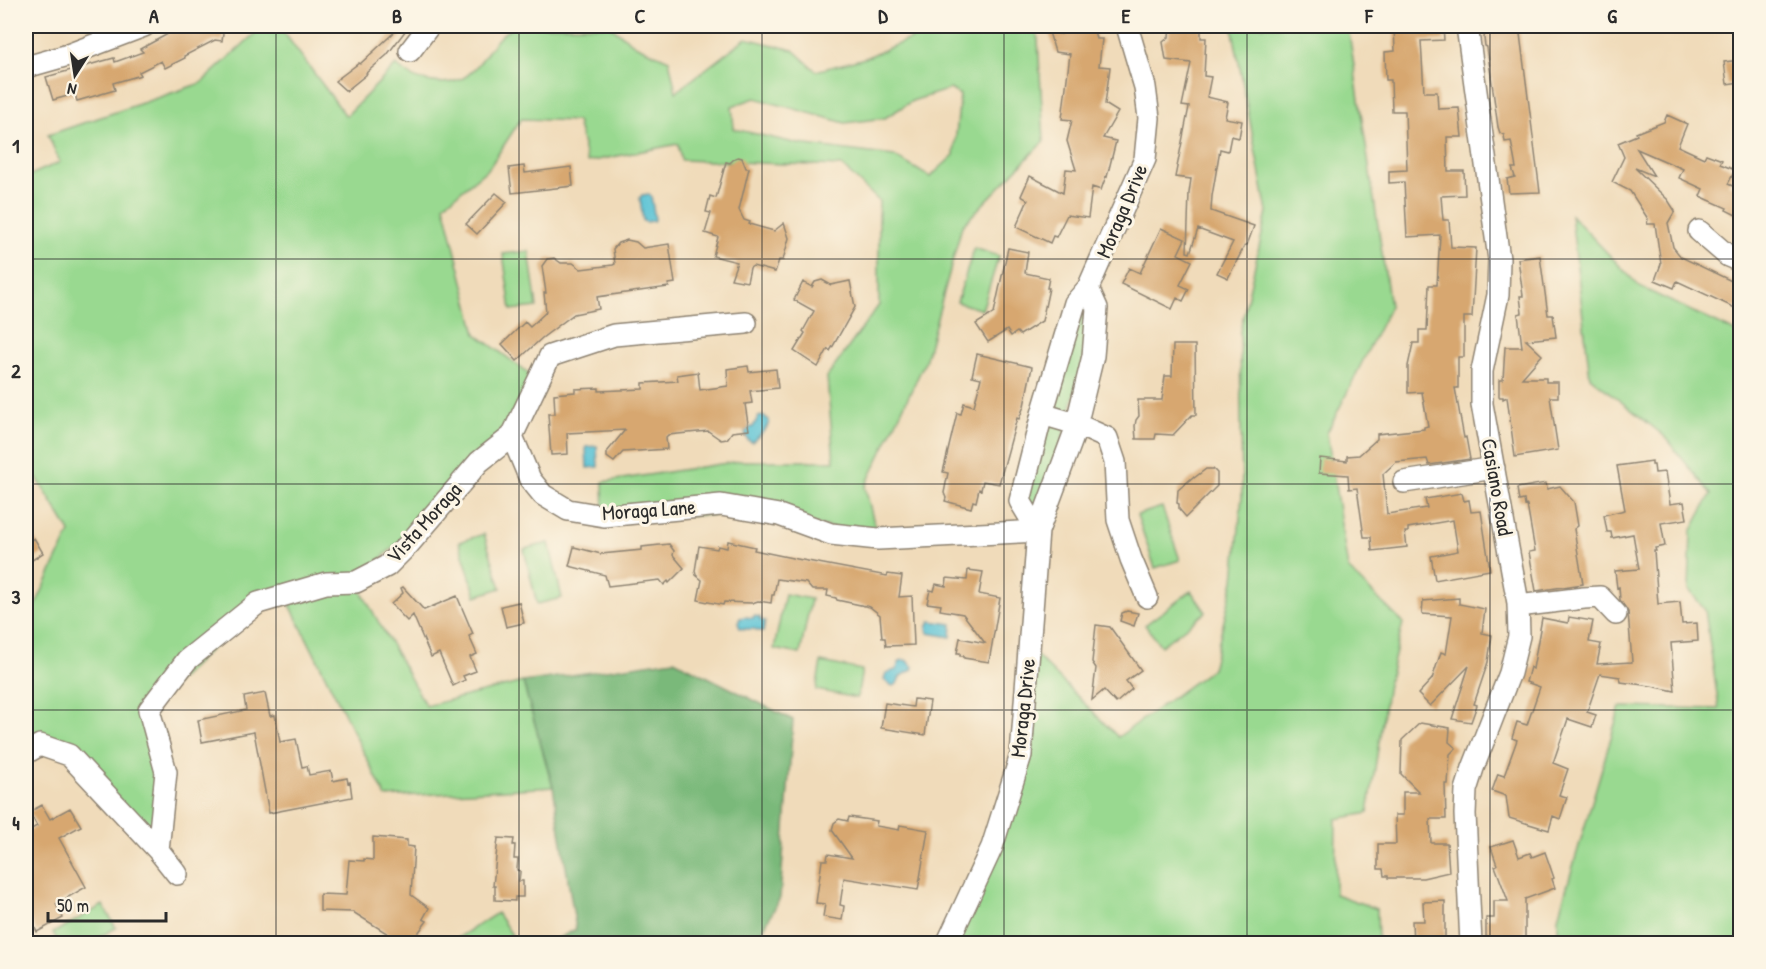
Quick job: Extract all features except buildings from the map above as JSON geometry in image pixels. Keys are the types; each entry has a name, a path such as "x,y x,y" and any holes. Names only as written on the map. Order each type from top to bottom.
{"street":[{"path":"26,67 65,56 144,26"},
{"path":"410,51 429,26"},
{"name":"Moraga Drive","path":"1038,531 1020,501 1042,414 1075,303 1088,288 1145,159 1149,118 1145,87 1127,26"},
{"name":"Casiano Road","path":"1467,26 1499,259 1498,295 1482,371 1482,404 1518,606 1519,636 1510,674 1466,790 1471,944"},
{"path":"1700,231 1728,256 1740,261"},
{"name":"Moraga Drive","path":"947,944 992,847 1021,755 1038,531 1076,424 1092,357 1097,308 1088,288"},
{"path":"512,436 550,356 614,336 746,323"},
{"path":"1042,414 1076,424 1107,438 1116,462 1118,520 1147,597"},
{"name":"Moraga Lane","path":"512,436 530,479 543,495 568,510 603,516 721,505 779,515 831,534 878,539 1038,531"},
{"name":"Vista Moraga","path":"158,850 166,771 149,710 187,660 258,603 326,583 356,582 387,566 409,544 479,462 512,436"},
{"path":"1404,482 1494,468"},
{"path":"1518,606 1600,597 1616,614"},
{"path":"26,753 40,745 69,755 158,850 177,874"}],"green space":[{"path":"263,26 279,26 346,116 396,65 413,77 427,81 449,82 462,79 472,71 504,33 516,26 610,26 635,45 669,60 676,92 746,38 793,50 816,71 865,58 937,26 1036,26 1044,141 962,226 925,362 865,487 878,539 779,515 604,516 603,482 740,461 834,461 827,377 879,305 879,201 842,166 681,160 678,144 587,162 577,121 521,119 489,168 444,205 476,334 539,381 512,436 356,582 426,706 523,682 553,787 386,797 285,595 258,603 149,710 166,772 158,850 69,755 26,753 26,625 70,532 29,465 26,464 26,177 60,162 48,135 201,83","holes":["950,89 960,95 954,155 930,177 894,156 799,144 734,129 732,106 755,98 845,123 885,118 912,101"]},
{"path":"1232,26 1348,26 1390,306 1327,433 1348,569 1403,623 1388,684 1368,813 1336,819 1335,894 1377,909 1378,943 945,944 1021,755 1029,648 1118,737 1212,669 1234,580 1242,496 1240,331 1267,212"},
{"path":"1571,215 1640,287 1740,334 1740,943 1558,943 1558,917 1620,707 1719,709 1705,610 1689,590 1691,532 1711,494 1663,435 1590,377"},
{"path":"974,248 999,256 982,310 957,302"},
{"path":"529,251 537,307 511,310 503,254"},
{"path":"1075,303 1097,308 1038,531 1020,501"},
{"path":"1162,507 1180,560 1155,568 1137,515"},
{"path":"484,534 501,588 476,596 459,542"},
{"path":"549,543 562,598 537,604 524,549"},
{"path":"1191,591 1206,612 1161,646 1145,625"},
{"path":"785,594 811,599 800,654 774,649"},
{"path":"674,660 793,720 780,898 756,943 550,943 576,929 553,787 523,682"},
{"path":"821,662 862,670 857,698 816,690"},
{"path":"103,905 116,928 88,943 59,943 53,933"},
{"path":"497,913 512,935 498,943 450,943"}],"water":[{"path":"649,194 655,219 646,222 643,221 640,198 642,195"},
{"path":"764,416 769,420 763,432 752,442 748,440 745,434 747,428 753,427 758,417"},
{"path":"597,446 598,467 587,468 586,447"},
{"path":"754,616 765,621 763,632 740,628 738,623 740,618 753,618"},
{"path":"930,621 952,624 951,637 928,633 927,627"},
{"path":"904,660 913,667 912,670 900,677 897,684 893,686 887,683 884,679 886,673 896,670 900,661"}]}
